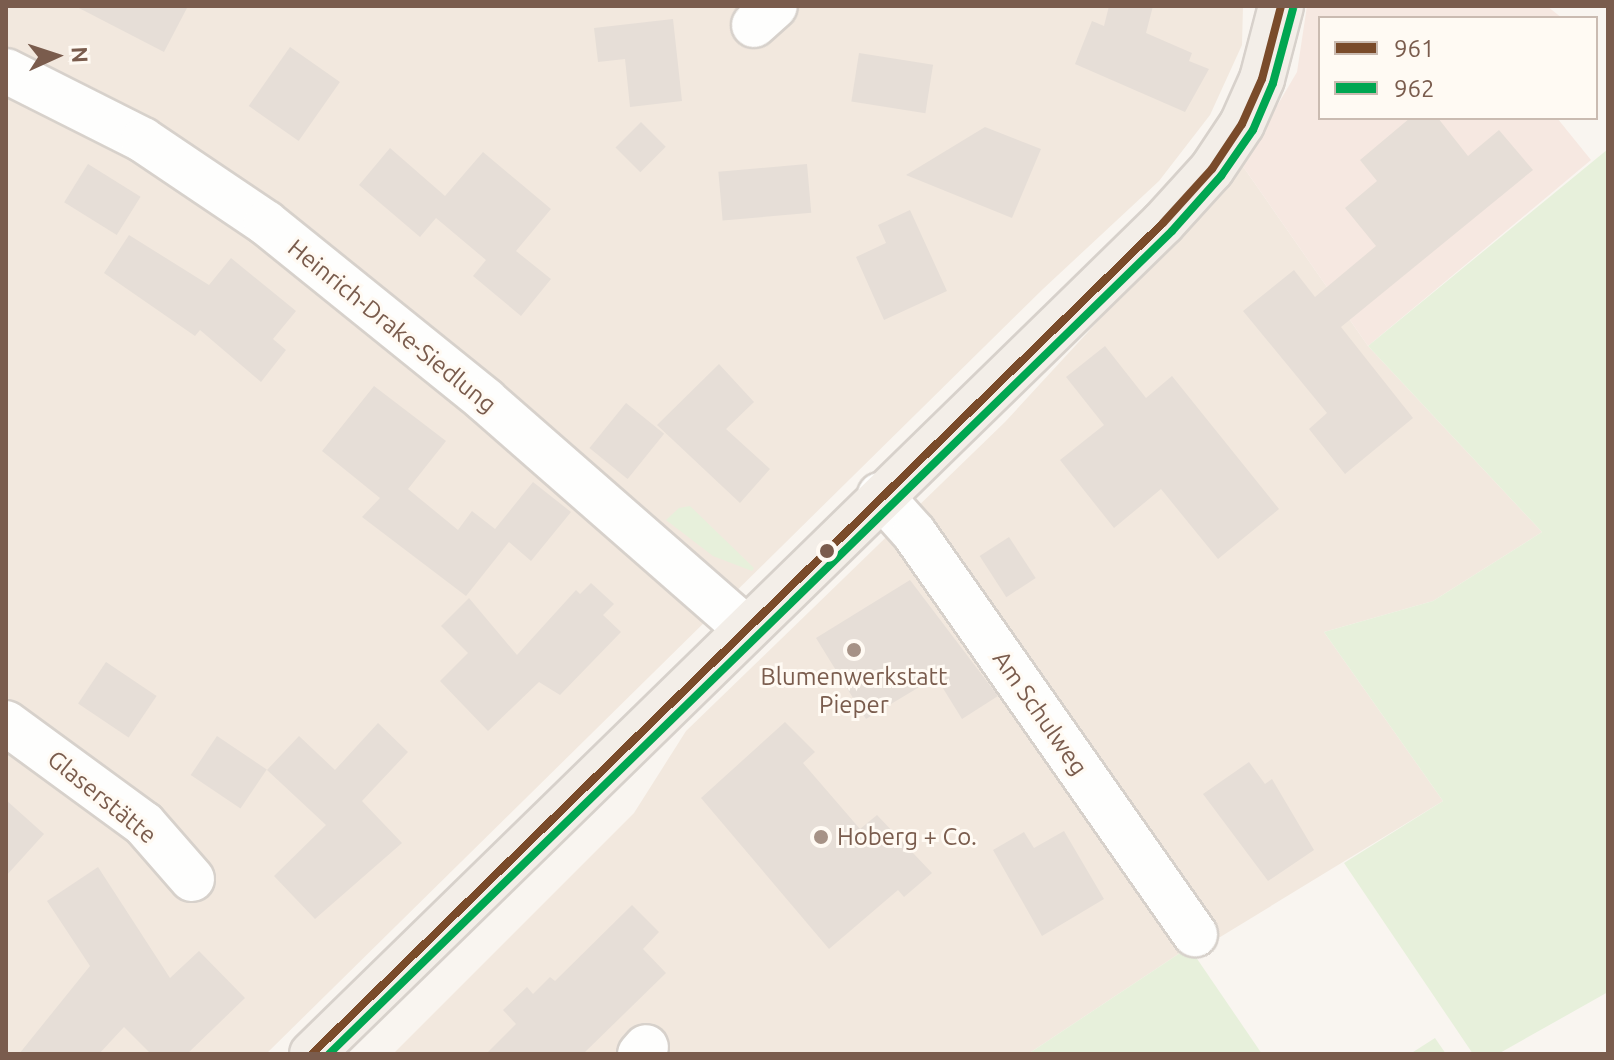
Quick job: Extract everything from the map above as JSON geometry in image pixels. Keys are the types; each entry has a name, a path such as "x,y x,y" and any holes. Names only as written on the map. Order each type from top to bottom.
{"main road":[{"path":"312,1054 880,495 1163,223 1212,169 1262,79 1281,6"}],"street":[{"name":"Heinrich-Drake-Siedlung","path":"6,71 143,140 266,223 485,400 745,628"},
{"name":"Am Schulweg","path":"880,495 914,533 1195,935"},
{"name":"Glaserstätte","path":"6,723 144,824 192,879"}],"shaded area":[{"path":"6,6 1243,6 1242,45 1210,115 1159,181 1043,289 266,1054 6,1054"},
{"path":"1307,6 1547,6 1560,16 1318,16 1318,120 1559,120 1591,160 1368,346 1242,165 1297,72"},
{"path":"1242,165 1368,346 1542,532 1433,601 1324,632 1443,801 1212,942 1189,947 1028,1054 393,1054 634,813 686,731 1005,422"}],"green space":[{"path":"1608,149 1608,992 1498,1054 1473,1054 1344,863 1443,801 1324,632 1433,601 1542,532 1368,346"},
{"path":"690,506 754,568 752,571 713,556 666,520 679,508"},
{"path":"1189,947 1262,1054 1028,1054"},
{"path":"1435,1038 1446,1054 1410,1054"}],"building":[{"path":"75,6 188,6 164,52"},
{"path":"1109,6 1153,6 1146,33 1192,53 1189,61 1209,69 1185,112 1075,64 1092,21 1104,26"},
{"path":"673,19 682,101 630,107 625,59 598,62 594,28"},
{"path":"290,47 340,82 299,141 249,106"},
{"path":"859,53 933,65 925,113 851,101"},
{"path":"1408,120 1440,120 1468,156 1499,130 1533,170 1341,327 1413,418 1345,474 1309,429 1327,413 1243,311 1294,270 1315,297 1376,246 1345,208 1377,181 1360,160"},
{"path":"641,122 666,147 640,172 616,147"},
{"path":"985,127 1041,149 1012,218 906,175"},
{"path":"390,148 445,196 483,152 551,209 516,251 551,279 521,316 473,276 486,260 436,218 420,237 359,185"},
{"path":"88,164 141,197 117,235 64,202"},
{"path":"807,164 811,213 723,221 718,172"},
{"path":"910,210 947,291 884,320 856,257 886,243 878,225"},
{"path":"129,235 209,285 231,258 296,311 273,339 286,350 261,382 200,330 195,336 104,273"},
{"path":"1105,346 1146,398 1172,376 1279,509 1218,559 1161,489 1114,528 1060,460 1104,425 1066,377"},
{"path":"719,364 754,402 726,429 770,469 740,503 657,425"},
{"path":"374,386 446,441 408,489 458,530 472,511 495,529 533,482 571,512 531,561 509,542 466,596 362,517 380,498 322,451"},
{"path":"626,403 664,434 628,479 589,448"},
{"path":"1009,537 1036,578 1006,597 980,556"},
{"path":"910,580 998,696 962,719 936,677 866,719 816,638"},
{"path":"591,583 614,604 603,615 621,632 560,695 539,682 488,731 440,681 468,653 441,626 469,598 517,655 576,590 580,594"},
{"path":"106,662 157,696 129,738 78,703"},
{"name":"Hoberg + Co.","path":"785,722 815,752 803,763 860,829 877,815 932,873 904,897 898,890 829,949 701,798"},
{"path":"378,723 408,752 362,801 402,843 315,919 274,876 326,825 267,770 299,736 335,770"},
{"path":"217,736 267,770 240,809 191,775"},
{"path":"1249,762 1265,784 1272,779 1314,850 1268,881 1203,794"},
{"path":"6,800 44,834 6,876"},
{"path":"1064,831 1104,899 1042,936 993,850 1024,832 1034,848"},
{"path":"98,867 170,978 199,951 245,998 187,1054 151,1054 124,1027 99,1054 19,1054 90,966 47,901"},
{"path":"632,905 659,932 643,949 666,973 583,1054 486,1054 516,1024 503,1010 527,987 533,994 550,977 555,981"}],"transit line":[{"name":"961","path":"312,1054 1163,223 1212,169 1242,124 1262,79 1281,6"},
{"name":"962","path":"329,1054 1172,231 1221,176 1253,130 1273,83 1293,9"}],"place":[{"name":"Blumenwerkstatt Pieper","path":"854,650"},
{"name":"Hoberg + Co.","path":"821,837"}]}
